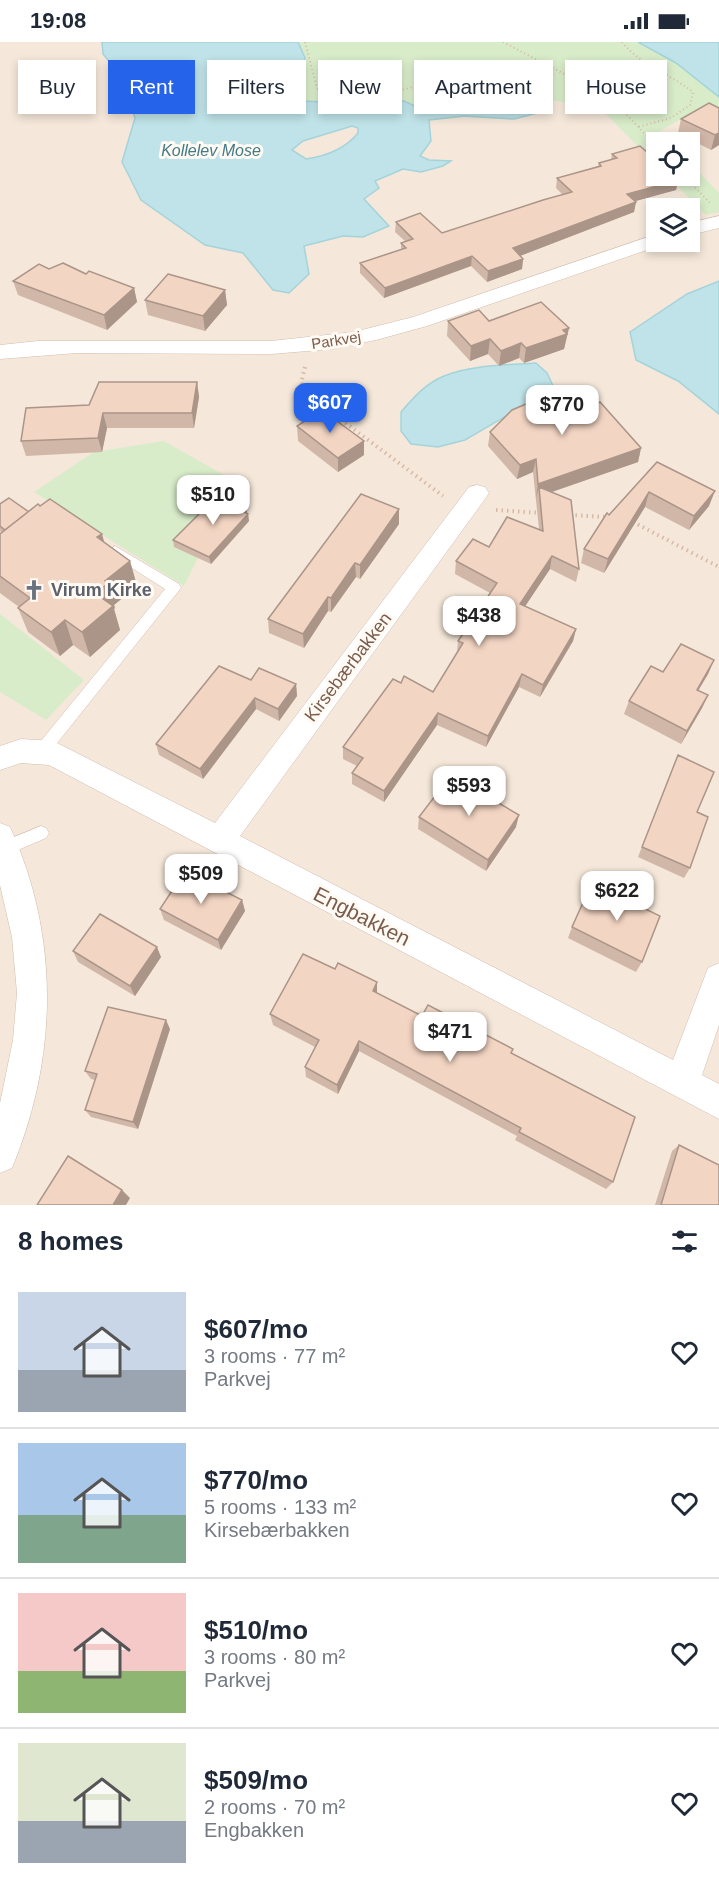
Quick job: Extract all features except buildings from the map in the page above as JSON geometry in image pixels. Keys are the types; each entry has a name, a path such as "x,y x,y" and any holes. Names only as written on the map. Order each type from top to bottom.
{"street":[{"path":"700,223 716,214"},
{"name":"Parkvej","path":"0,352 60,347 298,346 353,339 400,328 646,244"},
{"name":"Kirsebærbakken","path":"219,841 477,493"},
{"name":"Engbakken","path":"0,758 21,751 52,753 719,1102"},
{"path":"0,1156 12,1125 30,1043 32,971 18,894 2,842"},
{"path":"682,1083 719,979"}],"lane":[{"path":"41,752 174,588 105,545"},
{"path":"2,842 41,833"}],"path":[{"path":"305,42 317,88 323,93 350,97 414,88"},
{"path":"503,42 536,60"},
{"path":"622,42 645,63 674,78 693,92 690,105 671,118 638,127"},
{"path":"553,69 595,90 626,114 646,135"},
{"path":"692,186 716,214"}],"shaded area":[{"path":"0,42 719,42 719,1205 0,1205"}],"green space":[{"path":"298,42 638,42 676,63 719,97 719,109 690,114 661,132 646,132 646,155 605,114 667,114 667,60 565,60 565,103 553,100 553,60 414,60 414,106 402,105 402,60 318,60 318,102 306,101 305,58"},
{"path":"700,173 719,193 719,212 706,215 700,209 700,198 689,198 677,186 700,186"},
{"path":"164,441 236,482 184,586 34,492 94,452"},
{"path":"0,614 84,680 46,720 0,692"}],"water":[{"name":"Kollelev Mose","path":"102,42 298,42 304,60 207,60 207,114 306,114 306,101 318,102 318,114 402,114 402,101 404,101 414,106 414,114 533,114 514,119 464,116 429,120 431,141 420,156 429,160 451,161 443,166 421,172 403,169 375,181 379,188 364,199 389,226 363,237 343,236 304,246 309,274 289,293 273,290 243,253 205,245 141,200 122,162 135,118 134,114 195,114 195,60 108,60 103,54","holes":["352,126 358,128 358,133 341,147 321,156 306,159 292,150 303,141"]},
{"path":"638,42 719,42 719,97 676,63"},
{"path":"719,281 719,414 678,381 636,360 630,332 687,294"},
{"path":"536,363 547,373 554,388 547,403 513,412 465,440 438,447 411,444 401,431 401,412 420,391 437,379 454,372 477,368"}],"place":[{"name":"Virum Kirke","path":"34,590"}]}
